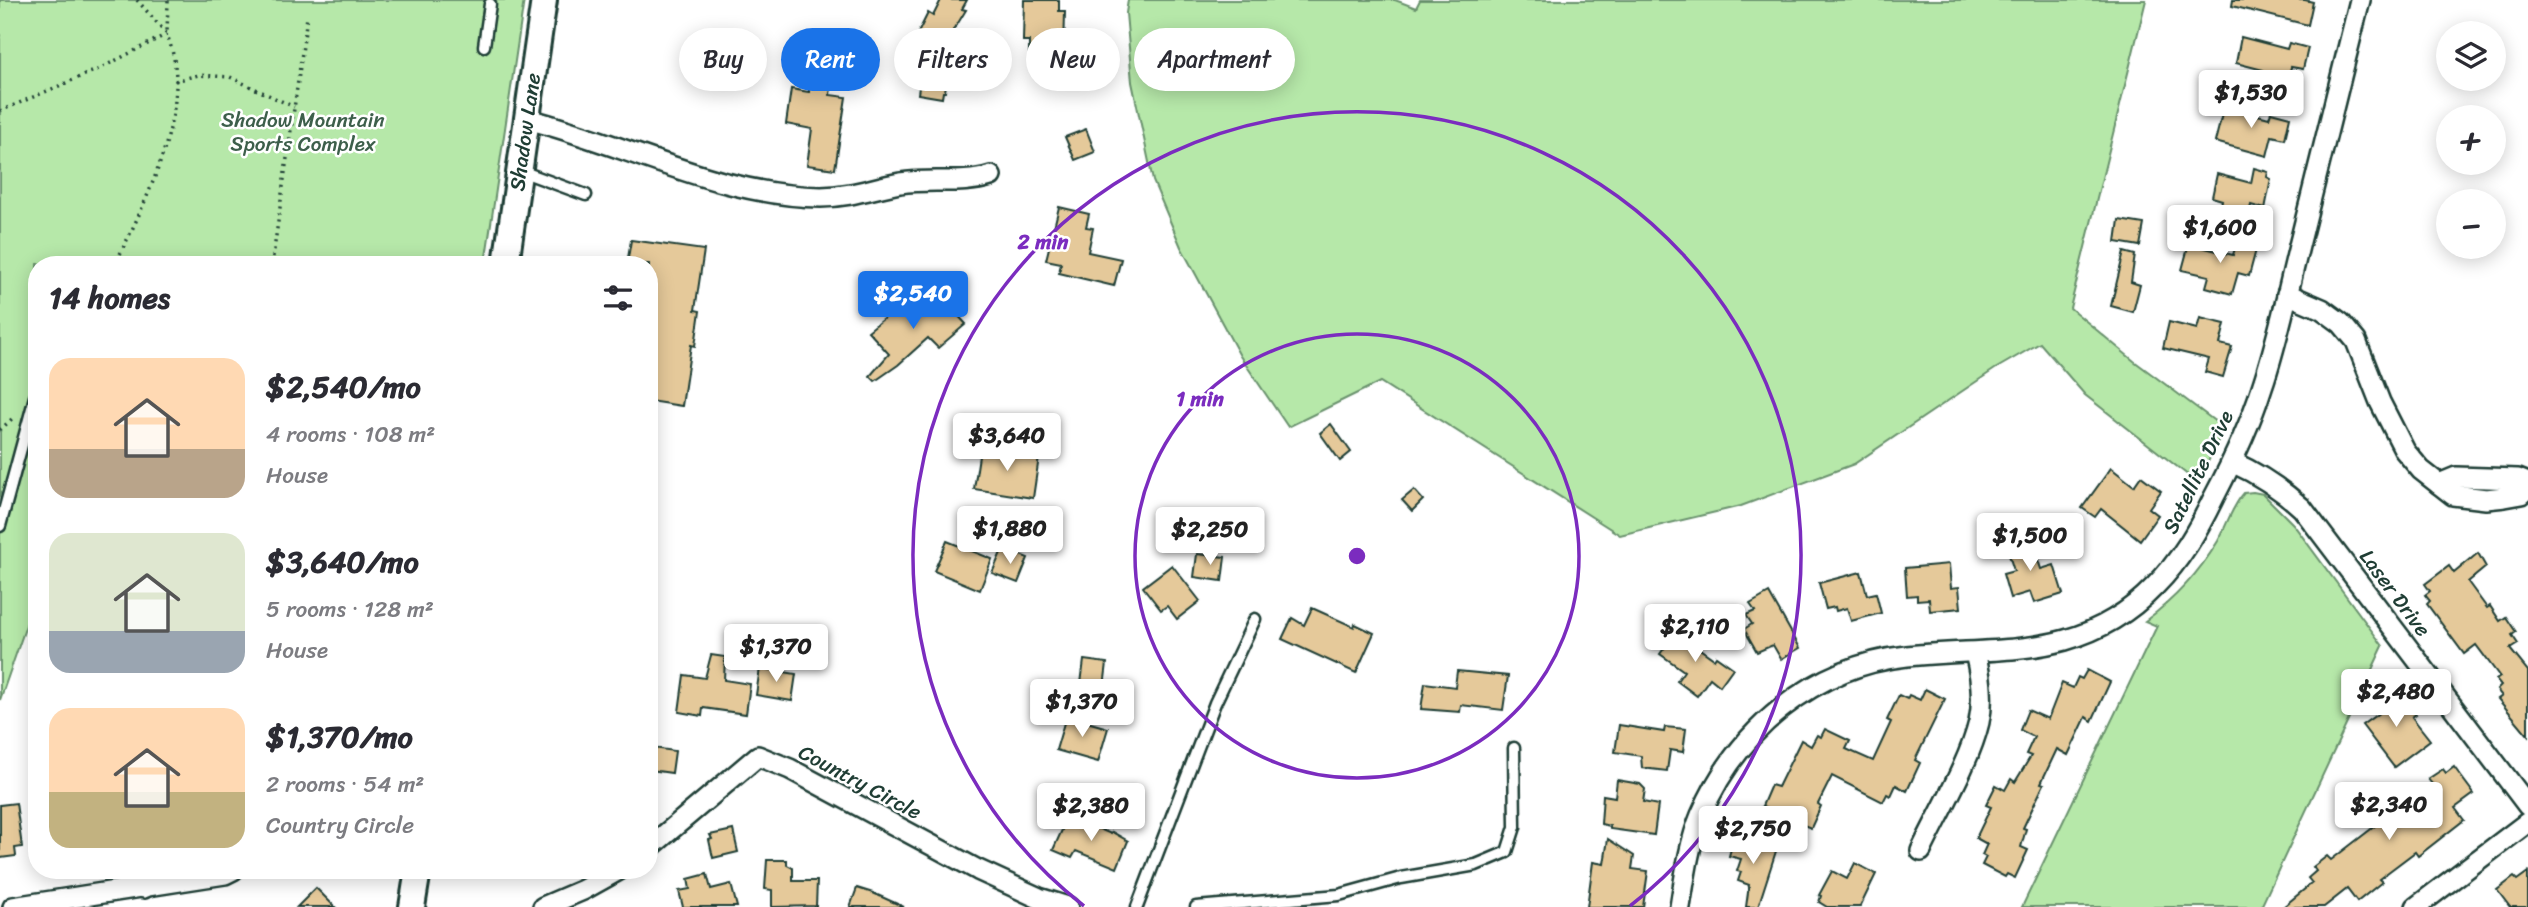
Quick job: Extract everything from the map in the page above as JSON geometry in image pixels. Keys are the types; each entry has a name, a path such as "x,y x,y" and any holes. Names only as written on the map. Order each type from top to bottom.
{"street":[{"name":"Shadow Lane","path":"507,256 544,0"},
{"name":"Satellite Drive","path":"1680,907 1690,848 1700,817 1715,785 1753,732 1781,708 1810,688 1874,662 1906,657 2038,648 2070,639 2127,610 2153,589 2176,563 2194,538 2232,462 2263,385 2360,0"},
{"path":"527,118 699,174 782,194 822,197 856,195 901,183 971,182 990,176"},
{"path":"2287,294 2322,309 2341,323 2356,341 2380,402 2405,451 2421,470 2438,484 2453,495 2486,489 2522,494 2528,486"},
{"name":"Laser Drive","path":"2232,462 2269,481 2302,508 2528,806"},
{"path":"1921,851 1972,744 1979,722 1982,699 1975,653"},
{"name":"Country Circle","path":"658,840 758,756 790,769 978,870 1039,898 1068,907"},
{"path":"2416,907 2528,822"},
{"path":"13,907 143,879"},
{"path":"412,907 417,879"},
{"path":"543,907 603,879"}],"lane":[{"path":"484,46 491,4"},
{"path":"519,171 586,195"},
{"path":"0,526 28,420"},
{"path":"1137,907 1215,703 1255,619"},
{"path":"1196,907 1339,895 1401,878 1476,865 1507,852 1514,827 1514,748"}],"path":[{"path":"137,0 167,34"},
{"path":"118,256 136,222 160,162 174,108 175,66 167,34 168,0"},
{"path":"273,256 307,17"},
{"path":"0,111 99,69 167,34"},
{"path":"175,81 198,75 230,77 294,107"}],"green space":[{"name":"Shadow Mountain Sports Complex","path":"0,0 524,0 486,256 28,256 28,620 0,700"},
{"path":"1128,0 1395,0 1416,8 1420,0 2146,0 2070,308 2134,361 2224,428 2198,483 2085,395 2040,343 1995,369 1854,464 1741,506 1620,535 1380,382 1288,427 1240,356 1181,247 1153,181 1132,82 1126,13"},
{"path":"2244,493 2263,494 2293,524 2383,646 2261,907 2022,907 2157,626 2145,621 2194,575 2211,553 2240,498"}],"building":[{"path":"941,0 967,0 962,9 966,10 955,28 920,28 928,13 933,16"},
{"path":"1024,0 1059,0 1059,11 1065,11 1065,28 1026,28 1026,41 1023,41"},
{"path":"2233,0 2313,2 2308,25 2232,6"},
{"path":"2241,37 2287,49 2289,43 2308,48 2303,69 2291,67 2286,86 2261,81 2263,70 2236,63"},
{"path":"791,91 830,91 830,95 846,97 835,169 807,165 812,129 786,124"},
{"path":"918,91 945,91 942,98 918,94"},
{"path":"2224,106 2269,118 2271,112 2290,117 2285,139 2272,136 2267,156 2215,142"},
{"path":"1086,129 1095,152 1075,160 1065,137"},
{"path":"2254,168 2268,172 2267,177 2271,179 2265,209 2251,205 2248,218 2242,221 2219,216 2222,200 2212,197 2217,174 2251,183"},
{"path":"1059,207 1089,214 1086,227 1093,228 1088,252 1121,259 1114,286 1059,273 1061,263 1046,260"},
{"path":"2119,220 2144,224 2140,246 2116,242"},
{"path":"631,240 704,250 695,310 700,311 695,346 691,345 682,406 658,402 658,256 628,256"},
{"path":"2237,241 2257,246 2249,276 2238,273 2232,294 2206,287 2209,276 2182,270 2189,244 2233,255"},
{"path":"2124,252 2135,255 2131,282 2140,285 2133,312 2111,306"},
{"path":"924,298 932,306 942,298 966,324 938,348 928,338 875,381 870,376 889,354 868,331 908,299 914,307"},
{"path":"2200,318 2225,324 2220,344 2232,347 2223,377 2205,372 2209,359 2163,348 2169,322 2197,329"},
{"path":"1331,424 1351,452 1340,461 1320,433"},
{"path":"980,449 1039,457 1033,498 974,489"},
{"path":"2111,468 2134,486 2141,476 2161,491 2149,508 2158,515 2140,540 2101,509 2095,517 2082,508"},
{"path":"1414,490 1423,500 1412,511 1402,500"},
{"path":"2030,535 2041,569 2054,565 2063,594 2034,603 2030,592 2010,598 2003,574 2014,571 2005,542"},
{"path":"947,541 992,559 980,590 934,571"},
{"path":"1003,548 1028,558 1018,583 992,573"},
{"path":"2478,553 2486,567 2468,582 2487,608 2490,606 2500,621 2506,617 2516,632 2512,635 2518,644 2510,649 2528,671 2528,735 2498,699 2502,696 2497,690 2501,686 2496,680 2500,677 2476,645 2464,654 2427,604 2430,601 2425,595 2430,591 2425,584 2449,566 2454,573"},
{"path":"1197,554 1225,557 1222,581 1194,577"},
{"path":"1949,564 1951,588 1959,587 1961,608 1930,611 1929,599 1917,600 1917,595 1907,596 1905,568"},
{"path":"1172,565 1200,601 1177,619 1167,606 1161,610 1143,587"},
{"path":"1861,572 1867,595 1876,593 1881,613 1851,621 1847,608 1836,611 1835,607 1826,609 1819,583"},
{"path":"1769,593 1800,648 1781,659 1773,645 1757,652 1744,629 1752,624 1746,615 1755,611 1750,604"},
{"path":"1312,608 1374,633 1356,673 1282,639 1292,618 1304,625"},
{"path":"1676,632 1714,659 1716,656 1733,668 1720,686 1710,678 1697,696 1677,681 1684,671 1660,654"},
{"path":"711,655 725,657 724,680 750,684 746,714 703,708 702,716 679,712 684,675 705,678"},
{"path":"1084,660 1107,663 1104,687 1081,684"},
{"path":"760,668 796,674 792,701 756,695"},
{"path":"2087,670 2110,682 2092,721 2086,717 2068,755 2057,749 2023,828 2026,829 2021,847 2028,850 2015,878 2007,874 2005,877 1982,865 1986,857 1982,855 1987,844 1976,838 1991,807 1986,805 1996,785 2005,790 2011,779 2015,782 2031,756 2026,754 2034,737 2020,730 2028,710 2048,719 2062,683 2073,688 2078,677 2082,679"},
{"path":"1457,671 1508,676 1503,710 1461,705 1460,712 1421,709 1425,683 1455,687"},
{"path":"2396,688 2416,714 2412,717 2430,740 2394,767 2362,725 2383,710 2377,702"},
{"path":"1925,689 1945,699 1915,760 1920,763 1907,791 1896,785 1891,796 1887,794 1883,802 1832,776 1818,804 1821,806 1811,828 1801,824 1795,839 1771,829 1776,812 1762,806 1771,785 1778,787 1801,740 1811,746 1817,735 1821,737 1825,729 1850,741 1846,749 1873,761 1891,722 1887,720 1899,695 1907,699 1909,695 1920,700"},
{"path":"1066,716 1108,728 1098,762 1056,750"},
{"path":"1619,725 1664,732 1665,727 1686,729 1683,752 1670,750 1667,771 1642,768 1641,756 1615,752"},
{"path":"658,749 675,751 672,773 658,771"},
{"path":"2454,767 2474,794 2455,808 2464,820 2418,856 2415,852 2379,879 2382,882 2357,902 2347,889 2324,907 2283,907 2312,883 2308,878 2316,871 2313,867 2327,856 2331,860 2384,819 2380,813 2399,798 2406,803 2432,784 2428,779 2443,769 2446,773"},
{"path":"1617,780 1640,784 1645,789 1643,802 1658,805 1654,835 1610,829 1610,826 1601,824 1603,795 1615,797"},
{"path":"16,803 22,847 15,848 16,856 0,858 0,805"},
{"path":"1066,821 1081,827 1083,822 1128,841 1117,868 1076,851 1072,858 1053,850"},
{"path":"733,830 738,852 713,858 710,835"},
{"path":"1735,834 1777,848 1758,907 1746,907 1749,885 1738,881 1741,872 1737,871 1741,859 1729,856"},
{"path":"1608,839 1634,856 1632,869 1648,871 1643,907 1587,907 1593,862 1604,864"},
{"path":"767,860 787,860 787,865 793,868 793,881 817,881 816,906 772,907 772,890 765,889"},
{"path":"1855,863 1876,874 1860,907 1827,907 1819,902 1819,895 1832,871 1847,879"},
{"path":"2528,872 2528,907 2510,907 2497,890 2514,877 2517,880"},
{"path":"707,874 711,889 731,884 737,907 683,907 679,891 690,889 688,879"},
{"path":"316,888 335,907 297,907"},
{"path":"857,888 873,893 904,907 850,907"}]}
